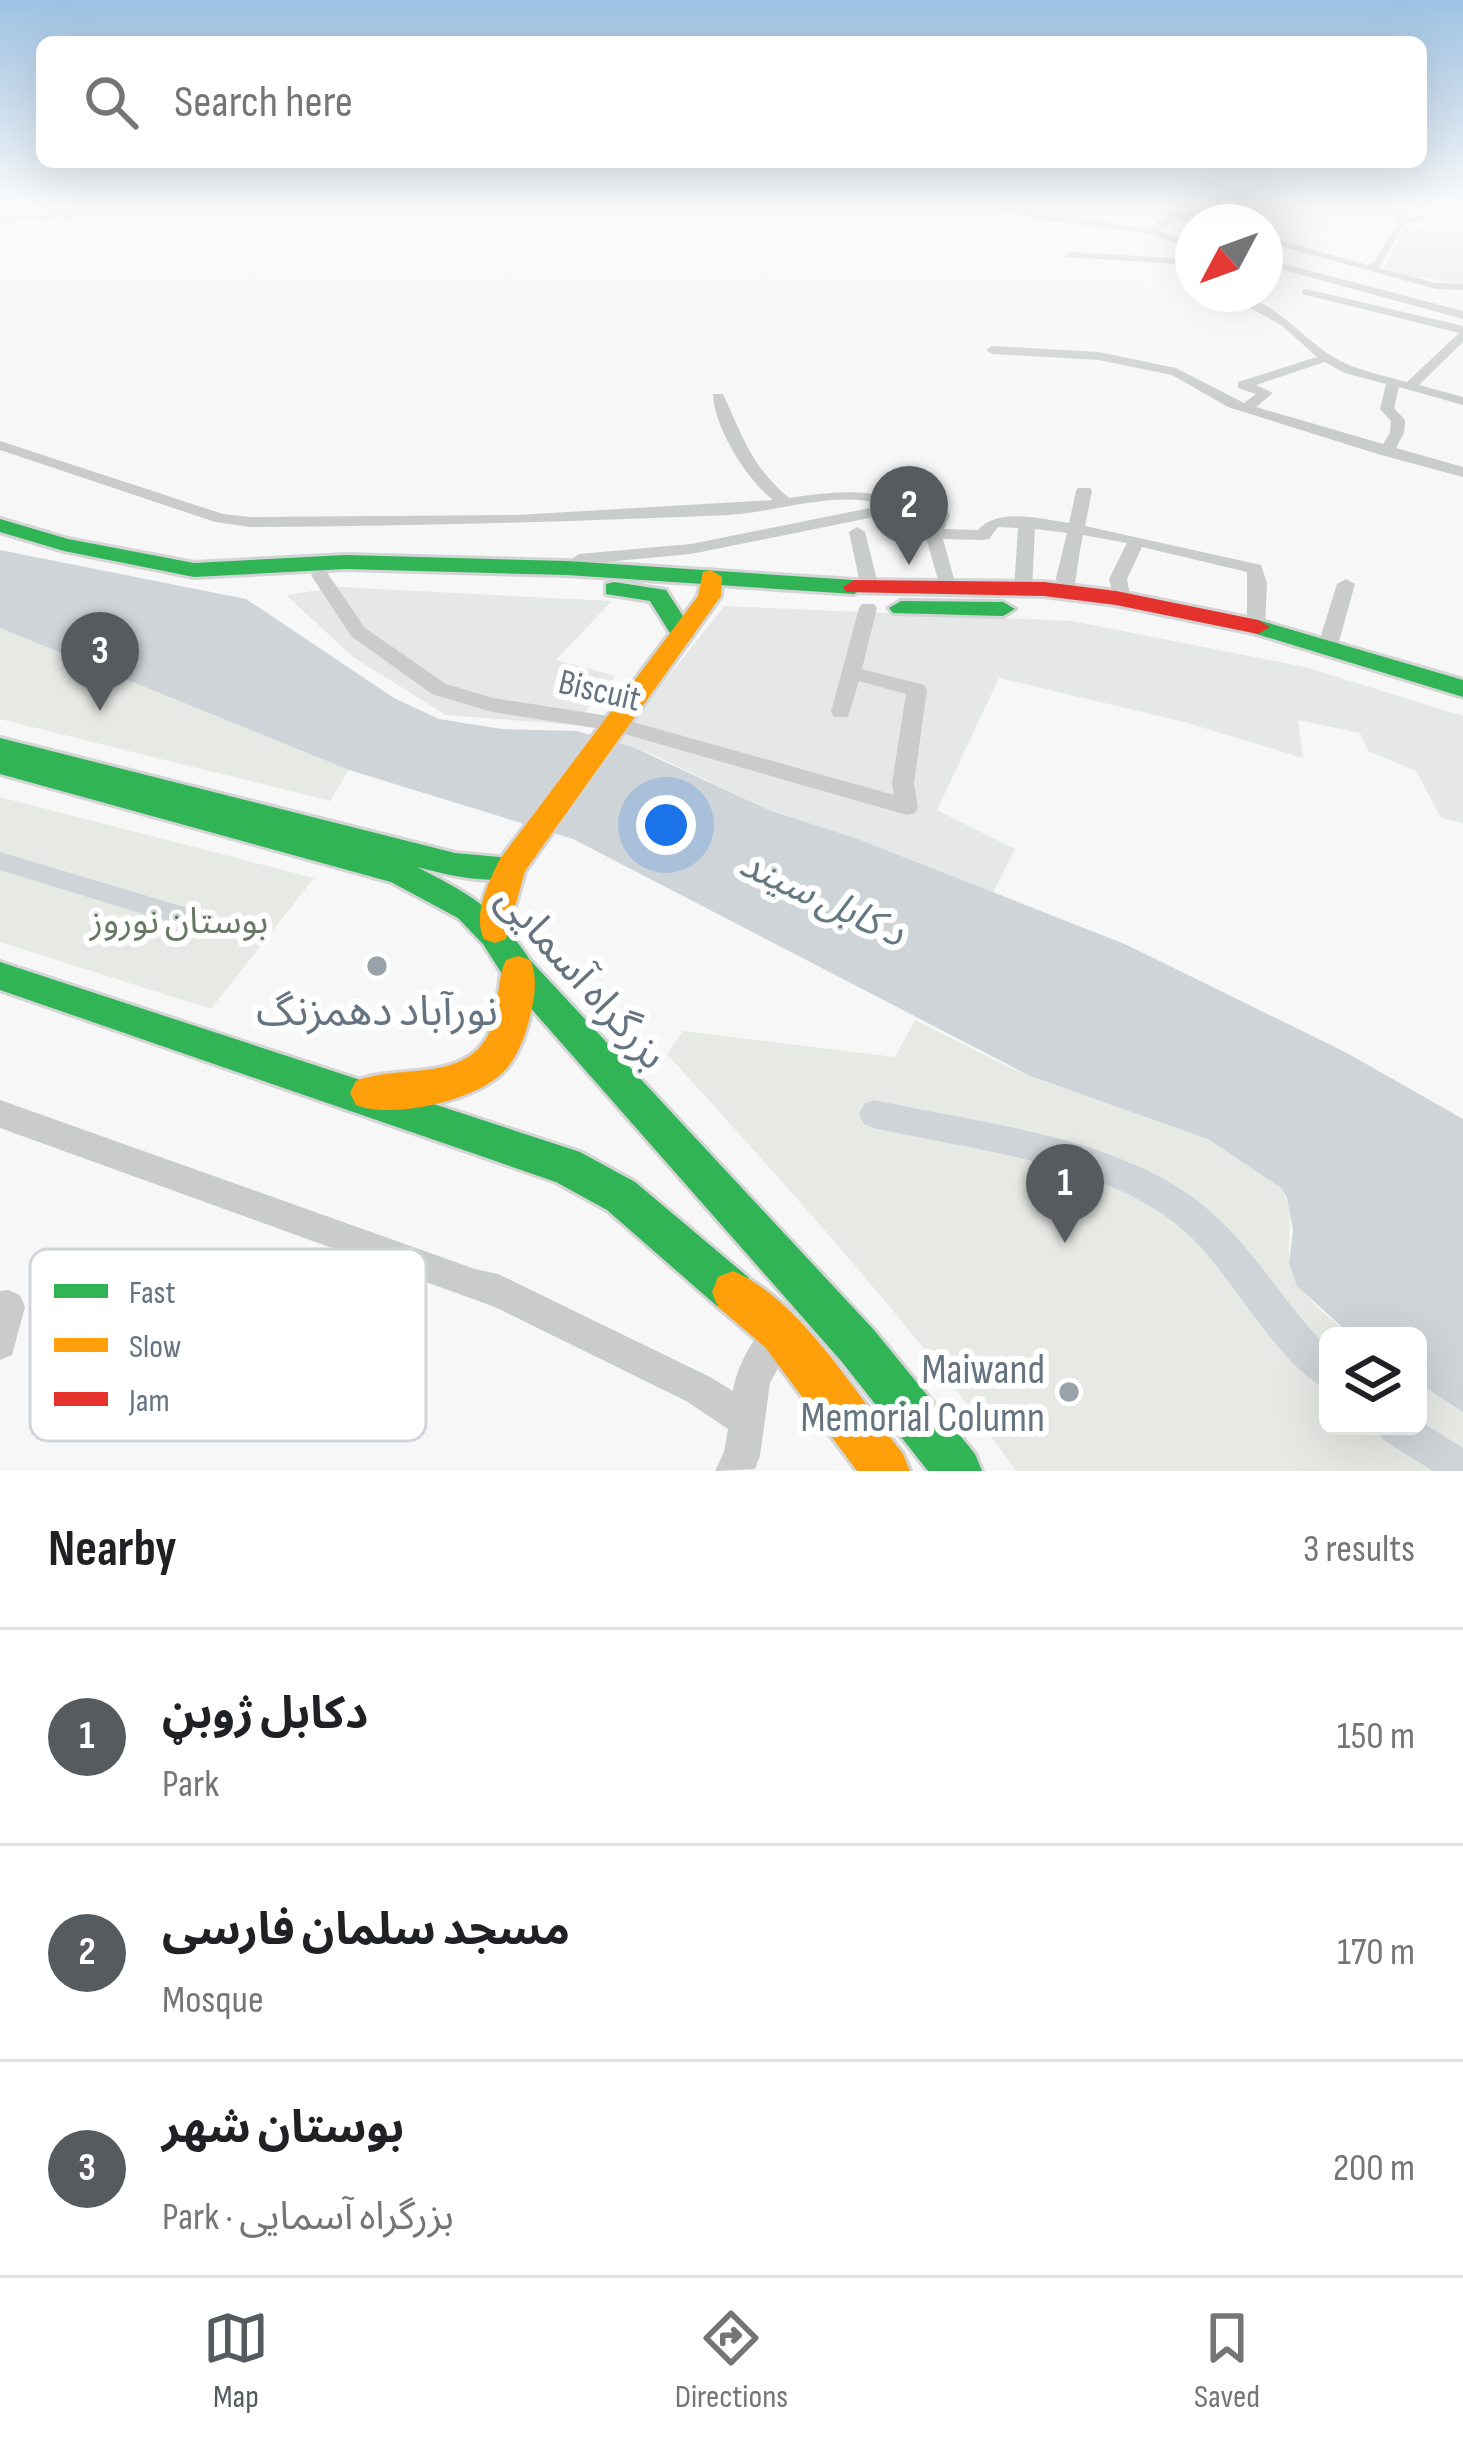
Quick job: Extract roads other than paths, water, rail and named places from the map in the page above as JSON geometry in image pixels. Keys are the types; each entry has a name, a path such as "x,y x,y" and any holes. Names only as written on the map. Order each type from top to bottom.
{"main road":[{"path":"0,525 64,544 194,571 346,562 567,568 710,586 1108,615 1307,658 1463,707"},
{"path":"0,535 186,580 320,575 643,590 668,605 682,633"},
{"path":"495,929 498,902 511,867 682,633 710,586"},
{"path":"869,598 947,586 1122,601 1328,645 1463,689"},
{"path":"0,747 454,865 511,867"},
{"name":"بزرگراه آسمایی","path":"0,764 400,872 436,886 495,929 518,970 858,1346 958,1471"},
{"path":"346,1094 443,1087 479,1071 513,1036 521,1012 518,970"},
{"path":"0,976 566,1166 621,1196 781,1332 886,1471"}],"street":[{"path":"1308,272 1463,315"},
{"path":"1328,276 1336,272"},
{"path":"1380,272 1436,286 1463,287"},
{"path":"1306,292 1463,333"},
{"path":"1266,312 1286,322 1326,358 1463,401"},
{"path":"1386,452 1397,433 1398,420 1387,409 1401,385 1463,333"},
{"path":"992,350 1099,356 1176,372 1211,395 1463,472"},
{"path":"1246,406 1266,393 1243,385 1326,358"},
{"path":"718,397 755,476 785,503"},
{"path":"0,445 221,519 250,522 516,520 874,496 894,499 890,509"},
{"path":"1066,594 1084,491"},
{"path":"567,568 579,559 692,549 890,509 942,515 934,534 947,586"},
{"path":"934,534 983,535 994,522 1027,522 1137,540 1255,569 1260,581 1253,611 1256,628"},
{"path":"1023,589 1027,522"},
{"path":"842,712 869,598 857,532"},
{"path":"1122,601 1118,579 1137,540"},
{"name":"Biscuit","path":"320,575 358,632 439,689 907,807 903,782 917,690 854,673"},
{"path":"1328,645 1346,584"},
{"path":"0,1114 371,1249"},
{"path":"426,1269 498,1291 698,1389 747,1421"},
{"path":"0,1309 8,1307 0,1343"},
{"path":"734,1471 742,1456 753,1378 781,1332"}],"water":[{"name":"د کابل سيند","path":"0,550 246,599 394,698 439,719 502,729 577,731 633,747 771,811 855,838 1127,945 1345,1052 1463,1119 1463,1412 1427,1389 1427,1327 1342,1327 1297,1286 1289,1263 1293,1230 1287,1198 1280,1187 1208,1139 1030,1076 573,839 349,770 0,628"}],"waterway":[{"path":"0,861 221,928"},
{"path":"874,1114 1048,1152 1136,1182 1173,1201 1219,1243 1319,1362"},
{"path":"1409,1435 1463,1469"}],"place":[{"name":"مسجد سلمان فارسی","path":"909,565"},
{"name":"بوستان شهر","path":"100,711"},
{"name":"نورآباد دهمزنگ","path":"377,966"},
{"name":"دکابل ژوبڼ","path":"1065,1243"},
{"name":"Maiwand Memorial Column","path":"1069,1392"}],"park label":[{"name":"بوستان نوروز","path":"179,920"}]}
